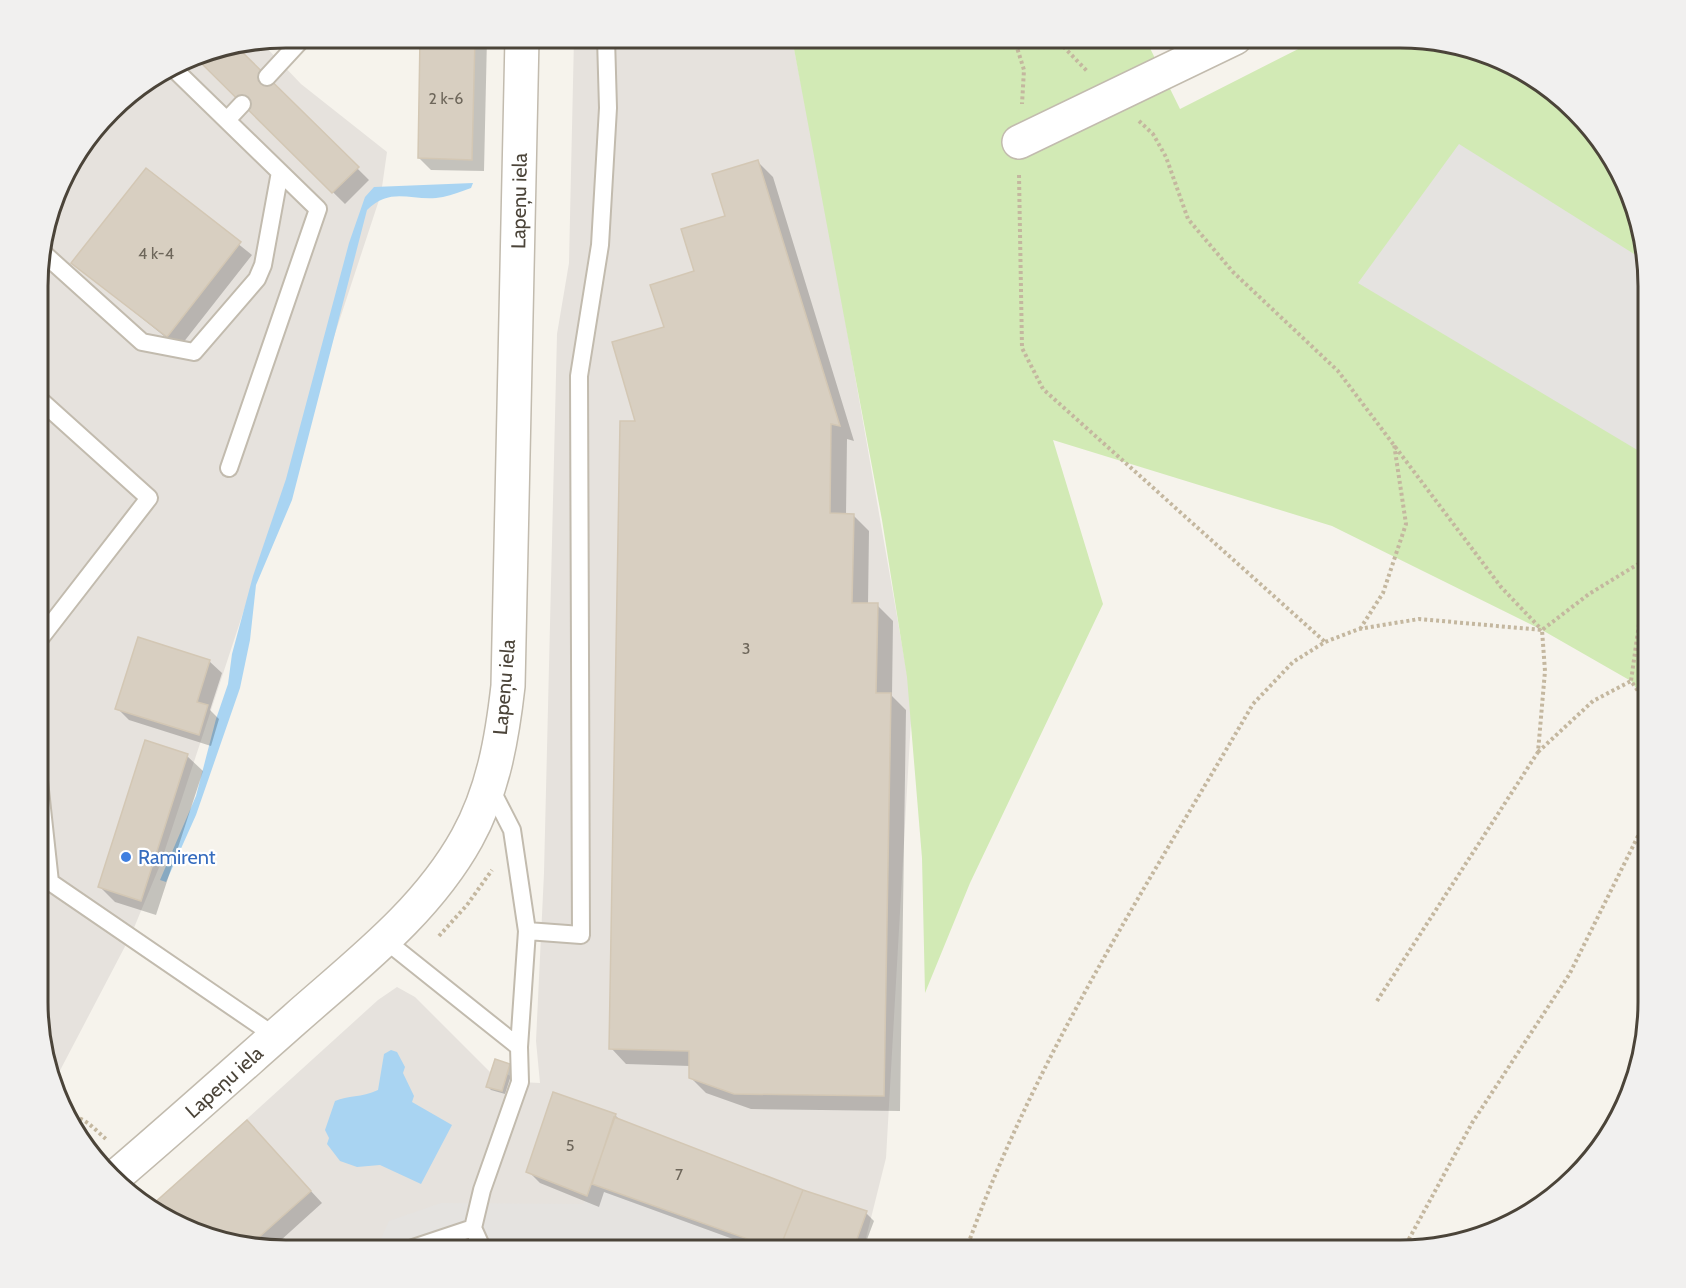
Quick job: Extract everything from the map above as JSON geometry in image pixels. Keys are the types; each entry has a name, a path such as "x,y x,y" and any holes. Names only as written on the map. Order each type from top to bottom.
{"street":[{"name":"Lapeņu iela","path":"120,1172 275,1036 397,950 466,838 490,787 503,729 508,686 522,48"},
{"path":"1019,142 1214,48"}],"lane":[{"path":"267,77 294,48"},
{"path":"527,931 581,935 579,376 600,245 608,108 606,48"},
{"path":"179,74 318,209 229,468"},
{"path":"227,120 242,104"},
{"path":"50,259 142,342 194,352 257,279 263,265 280,172"},
{"path":"48,407 149,498 48,628"},
{"path":"478,1240 473,1228 482,1190 520,1082 519,1047 527,931 512,830 490,787"},
{"path":"48,864 50,882 275,1036"},
{"path":"397,950 519,1047"},
{"path":"437,1240 473,1228"}],"path":[{"path":"1017,48 1024,70 1019,142 1022,348 1042,389 1325,642"},
{"path":"1065,48 1153,134 1166,158 1188,219 1233,272 1338,371 1502,587 1542,630 1545,671 1538,752"},
{"path":"1359,629 1383,593 1406,524 1394,443"},
{"path":"970,1240 987,1192 1063,1031 1253,704 1293,662 1325,642 1359,629 1419,619 1542,630 1589,594 1638,565"},
{"path":"1638,631 1631,681 1638,691"},
{"path":"1377,1001 1538,752 1593,701 1631,681"},
{"path":"397,950 441,934 467,905 493,868 512,830"},
{"path":"1409,1239 1472,1123 1569,975 1638,836"},
{"path":"78,1117 106,1139"},
{"path":"100,1145 115,1131"}],"shaded area":[{"path":"574,48 794,48 826,210 912,702 886,1158 866,1240 286,1240 255,1238 225,1232 195,1222 156,1201 378,1000 397,987 415,997 490,1072 495,1059 510,1064 507,1074 520,1082 540,1083 536,1041 544,873 557,334 569,263"},
{"path":"268,49 301,84 387,152 381,194 160,865 131,935 59,1072 50,1033 48,1002 48,286 50,255 56,225 66,195 80,167 97,141 129,107 154,88 195,66 225,56"},
{"path":"1459,144 1636,255 1638,450 1358,283"},
{"path":"592,1184 747,1240 380,1240 389,1221 441,1203 583,1204"}],"green space":[{"path":"794,48 1150,48 1180,109 1300,48 1431,50 1461,56 1491,66 1545,97 1589,141 1620,195 1630,225 1636,255 1638,286 1638,691 1631,681 1542,630 1332,526 1053,440 1103,604 970,883 925,993 922,858 907,677 882,520"}],"water":[{"path":"473,183 471,188 443,197 394,196 385,198 367,210 292,500 256,585 250,640 240,688 196,815 166,882 160,880 196,796 216,719 228,684 232,654 253,576 286,479 349,243 365,197 374,187"},
{"path":"391,1050 397,1052 405,1067 403,1073 414,1096 412,1102 452,1125 421,1184 380,1165 357,1167 340,1161 327,1144 329,1138 325,1130 335,1101 378,1090 384,1054"}],"building":[{"path":"420,48 475,48 472,160 418,158"},
{"path":"243,52 359,167 332,193 202,64"},
{"path":"758,160 840,426 831,424 830,513 854,514 852,603 878,603 876,693 891,693 884,1096 734,1094 689,1078 689,1051 609,1049 620,421 635,421 612,342 664,327 650,285 694,271 681,229 725,216 712,174"},
{"path":"146,168 241,242 167,337 71,263"},
{"path":"138,637 210,660 197,702 208,705 199,735 115,709"},
{"path":"145,740 188,754 141,901 98,887"},
{"path":"495,1059 510,1064 502,1091 486,1087"},
{"path":"553,1092 616,1114 587,1196 526,1172"},
{"path":"614,1117 803,1190 783,1240 751,1240 592,1184"},
{"path":"247,1120 311,1191 258,1238 225,1232 195,1222 156,1201"},
{"path":"803,1190 867,1211 857,1240 783,1240"}],"place":[{"name":"Ramirent","path":"126,857"}]}
